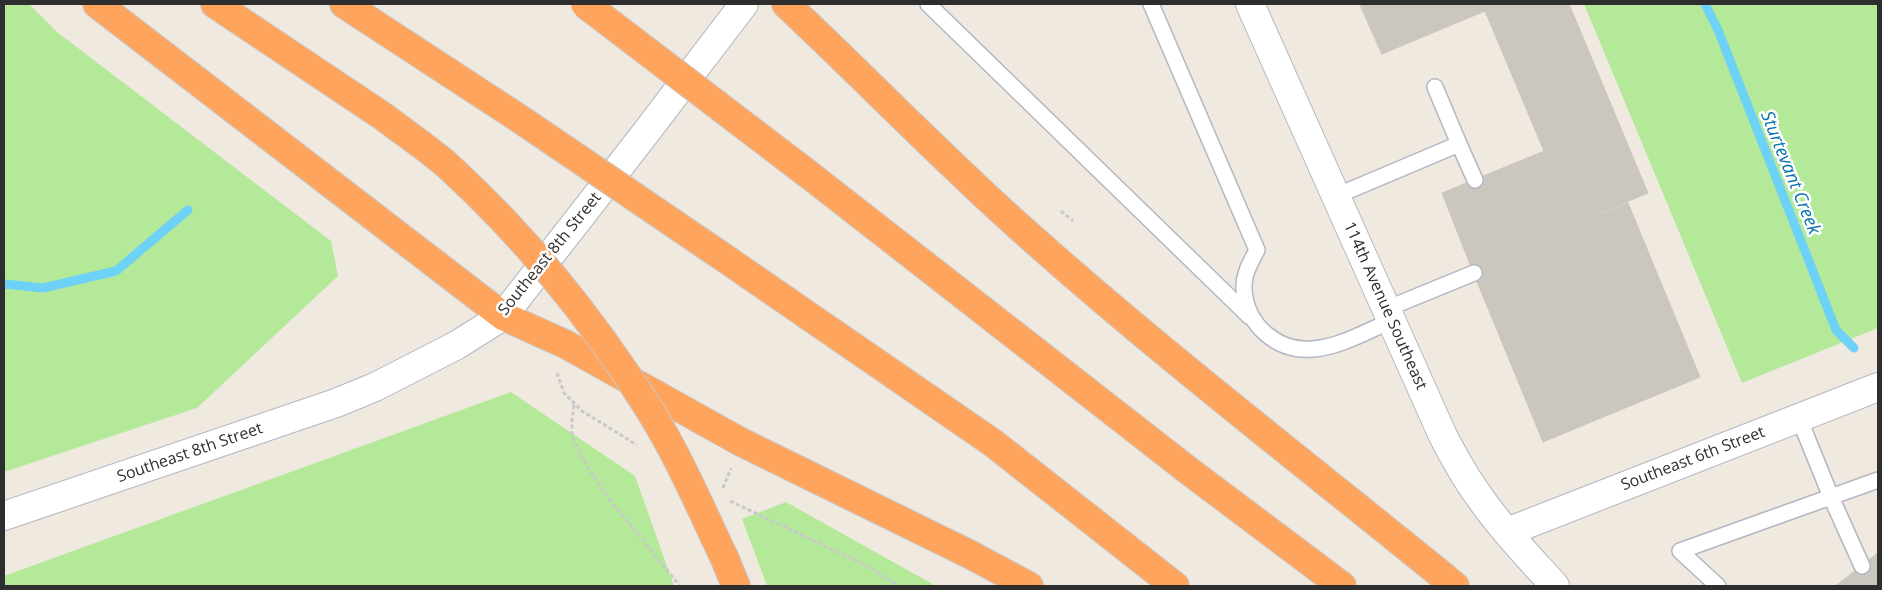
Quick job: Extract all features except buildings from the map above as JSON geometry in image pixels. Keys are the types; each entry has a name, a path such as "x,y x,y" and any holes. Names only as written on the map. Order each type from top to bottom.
{"highway":[{"path":"97,4 503,316 565,344 741,442 1030,586"},
{"path":"215,4 384,117 445,164 528,248 614,356 650,410 682,468 736,586"},
{"path":"344,4 520,119 723,256 993,443 1175,586"},
{"path":"585,4 1342,586"},
{"path":"786,4 960,172 1110,306 1455,586"}],"street":[{"name":"Southeast 8th Street","path":"4,516 375,388 457,344 503,316 744,4"},
{"name":"114th Avenue Southeast","path":"1250,4 1443,436 1461,470 1477,494 1507,532 1555,586"},
{"name":"Southeast 6th Street","path":"1507,532 1878,387"}],"lane":[{"path":"928,4 1250,317 1268,338 1291,348 1313,349 1336,344 1389,315 1474,273"},
{"path":"1151,4 1257,250 1246,271 1244,289 1250,317"},
{"path":"1435,87 1475,180"},
{"path":"1336,196 1459,144"},
{"path":"1799,418 1862,566"},
{"path":"1718,586 1680,551 1878,480"}],"path":[{"path":"1061,211 1073,221"},
{"path":"574,404 572,436 582,458 607,496 680,586"},
{"path":"720,496 732,464"}],"green space":[{"path":"4,4 29,4 57,32 331,241 338,276 197,408 4,472"},
{"path":"1584,4 1878,4 1878,328 1742,383"},
{"path":"511,392 635,476 674,586 4,586 4,576"},
{"path":"786,502 936,586 767,586 742,519"}],"waterway":[{"name":"Sturtevant Creek","path":"1705,4 1718,30 1836,330 1854,348"},
{"path":"4,284 43,288 116,271 188,210"}]}
